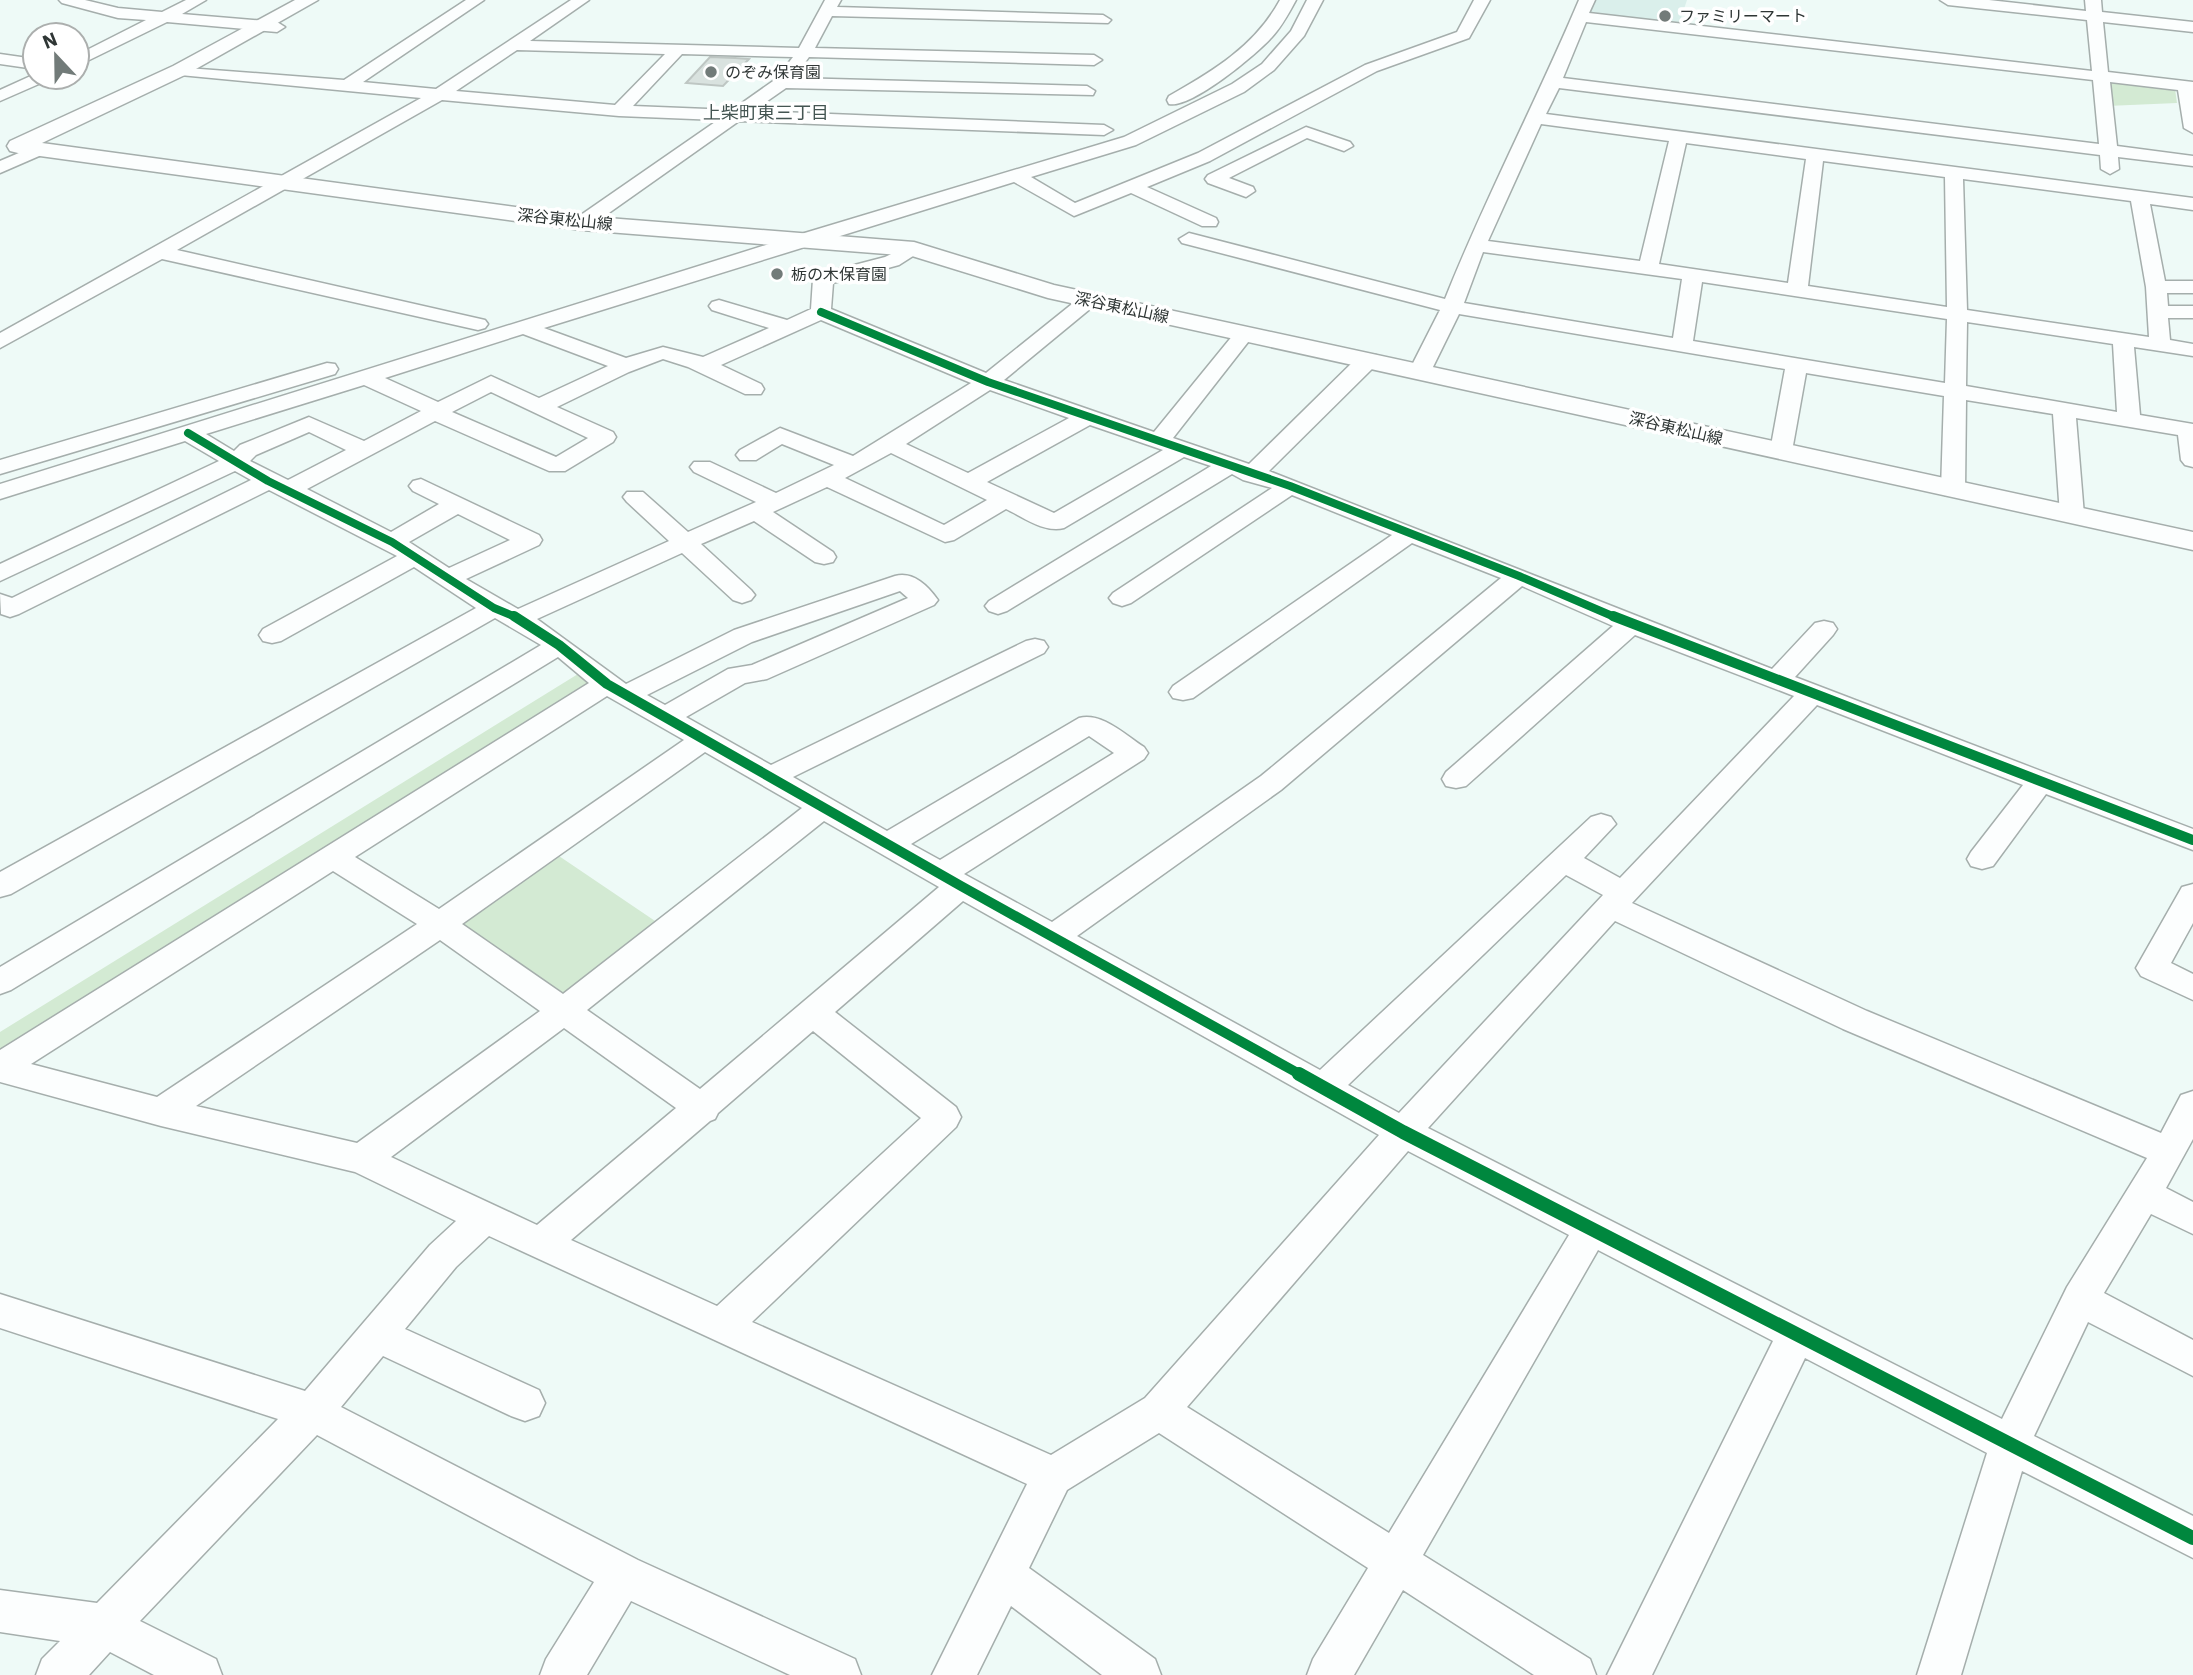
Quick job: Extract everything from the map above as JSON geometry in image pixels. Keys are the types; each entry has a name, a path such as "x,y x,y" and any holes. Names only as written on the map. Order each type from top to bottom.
{"main road":[{"path":"270,27 309,0"},
{"path":"15,148 188,71 325,0"},
{"name":"深谷東松山線","path":"15,148 582,223 914,249 1048,291 2193,541"}],"street":[{"path":"67,0 118,13 270,27"},
{"path":"91,54 198,0"},
{"path":"345,87 475,0"},
{"path":"0,342 163,253 438,95 581,0"},
{"path":"1083,110 1107,0"},
{"path":"1158,107 1222,71 1255,47 1281,14 1287,0"},
{"path":"0,492 804,239 1130,141 1238,88 1268,67 1298,33 1315,0"},
{"path":"1016,176 1074,211 1204,157 1371,68 1463,35 1482,0"},
{"path":"1420,371 1452,307 1587,0"},
{"path":"1948,0 2094,8 2193,27"},
{"path":"582,223 782,83 805,52 830,5 1098,40"},
{"path":"2094,8 2099,77 2114,194"},
{"path":"1580,18 2189,87 2193,128"},
{"path":"512,45 805,52 1098,40"},
{"path":"619,111 678,50"},
{"path":"0,59 21,62"},
{"path":"188,71 619,111 737,117 1083,110"},
{"path":"1553,82 2193,161"},
{"path":"0,467 766,237 1110,128 1083,110 782,83"},
{"path":"0,96 21,86"},
{"path":"1534,118 2193,204"},
{"path":"1272,122 1344,146"},
{"path":"1246,191 1214,179 1306,132"},
{"path":"1648,268 1679,137"},
{"path":"2012,138 2012,181"},
{"path":"0,168 15,148"},
{"path":"1797,291 1815,155"},
{"path":"1953,489 1957,315 1954,173"},
{"path":"1132,187 1209,222"},
{"path":"2139,197 2156,287 2160,345"},
{"path":"1189,239 1452,307 2191,431 2193,460"},
{"path":"1477,245 2193,350"},
{"path":"821,312 823,279 892,261 914,249"},
{"path":"163,253 478,324"},
{"path":"1682,346 1693,275"},
{"path":"2156,287 2193,287"},
{"path":"0,886 506,613 687,542 827,478 889,444 988,382 1089,300"},
{"path":"719,306 785,326"},
{"path":"704,365 785,326 821,312 988,382 1251,475 1290,486 1519,576 1631,624 2193,840"},
{"path":"2158,312 2193,312"},
{"path":"524,328 628,366"},
{"path":"889,444 1055,523 1170,445 1245,333"},
{"path":"2123,340 2129,420"},
{"path":"540,407 663,352 704,365 753,389"},
{"path":"1251,475 1367,360"},
{"path":"1781,451 1797,365"},
{"path":"0,602 10,609 363,449 435,413 491,383 605,437 557,466 435,413 429,406 367,378"},
{"path":"2064,410 2072,515"},
{"path":"969,482 1087,417"},
{"path":"0,573 236,462 248,450 309,424 363,449"},
{"path":"188,433 236,462 391,542 559,645 617,689 665,717 1323,1088 1403,1132 2011,1442 2193,1538"},
{"path":"748,456 780,435 853,464"},
{"path":"998,606 1228,466"},
{"path":"702,467 766,506 824,558"},
{"path":"827,478 945,535 1005,499"},
{"path":"421,486 530,540 448,578"},
{"path":"1122,598 1290,486"},
{"path":"635,497 742,595"},
{"path":"391,542 457,504"},
{"path":"1184,692 1410,533"},
{"path":"272,635 415,557"},
{"path":"1053,937 1271,783 1519,576"},
{"path":"0,1068 334,858 617,689 743,636 904,580 925,600 757,673 738,676 665,717"},
{"path":"1456,779 1631,624"},
{"path":"1777,679 1824,629"},
{"path":"0,982 559,645"},
{"path":"770,776 1035,647"},
{"path":"954,1675 1053,1476 1158,1411 1403,1132 1813,693"},
{"path":"541,1244 814,1014 951,880 1134,753 1089,724 888,844"},
{"path":"161,1112 440,924 704,739"},
{"path":"1982,859 2042,781"},
{"path":"362,1159 564,1011 823,807"},
{"path":"1323,1088 1601,824"},
{"path":"334,858 440,924 703,1109"},
{"path":"1563,860 1617,900 1855,1020 2169,1152"},
{"path":"2193,895 2152,968 2193,988"},
{"path":"723,1325 944,1117 814,1014"},
{"path":"0,1068 161,1112 362,1159 541,1244 1053,1476"},
{"path":"1939,1675 2011,1442 2080,1298 2169,1152 2193,1105"},
{"path":"2144,1193 2193,1219"},
{"path":"58,1675 312,1412 443,1256 486,1216"},
{"path":"1329,1675 1591,1228"},
{"path":"2080,1298 2193,1359"},
{"path":"0,1311 312,1412 623,1575 839,1675"},
{"path":"1629,1675 1797,1333"},
{"path":"378,1335 525,1403"},
{"path":"1158,1411 1574,1675"},
{"path":"1004,1574 1139,1675"},
{"path":"562,1675 623,1575"},
{"path":"0,1611 105,1626 200,1675"}],"shaded area":[{"path":"1593,0 1687,0 1678,27 1587,15"}],"green space":[{"path":"2103,81 2175,89 2177,103 2107,106"},
{"path":"578,674 595,685 0,1052 0,1032"},
{"path":"556,854 661,925 570,993 557,995 461,926 468,912"}],"building":[{"name":"のぞみ保育園","path":"710,57 749,59 723,86 686,83"}],"cycle path":[{"path":"821,312 988,382 1290,486 1519,576 1631,624 2193,840"},
{"path":"188,433 268,481 392,542 494,608 518,618 559,645 607,684 961,886 1403,1132 2193,1538"}],"place":[{"name":"ファミリーマート","path":"1665,16"},
{"name":"のぞみ保育園","path":"711,72"},
{"name":"栃の木保育園","path":"777,274"}],"district":[{"name":"上柴町東三丁目","path":"766,112"}]}
